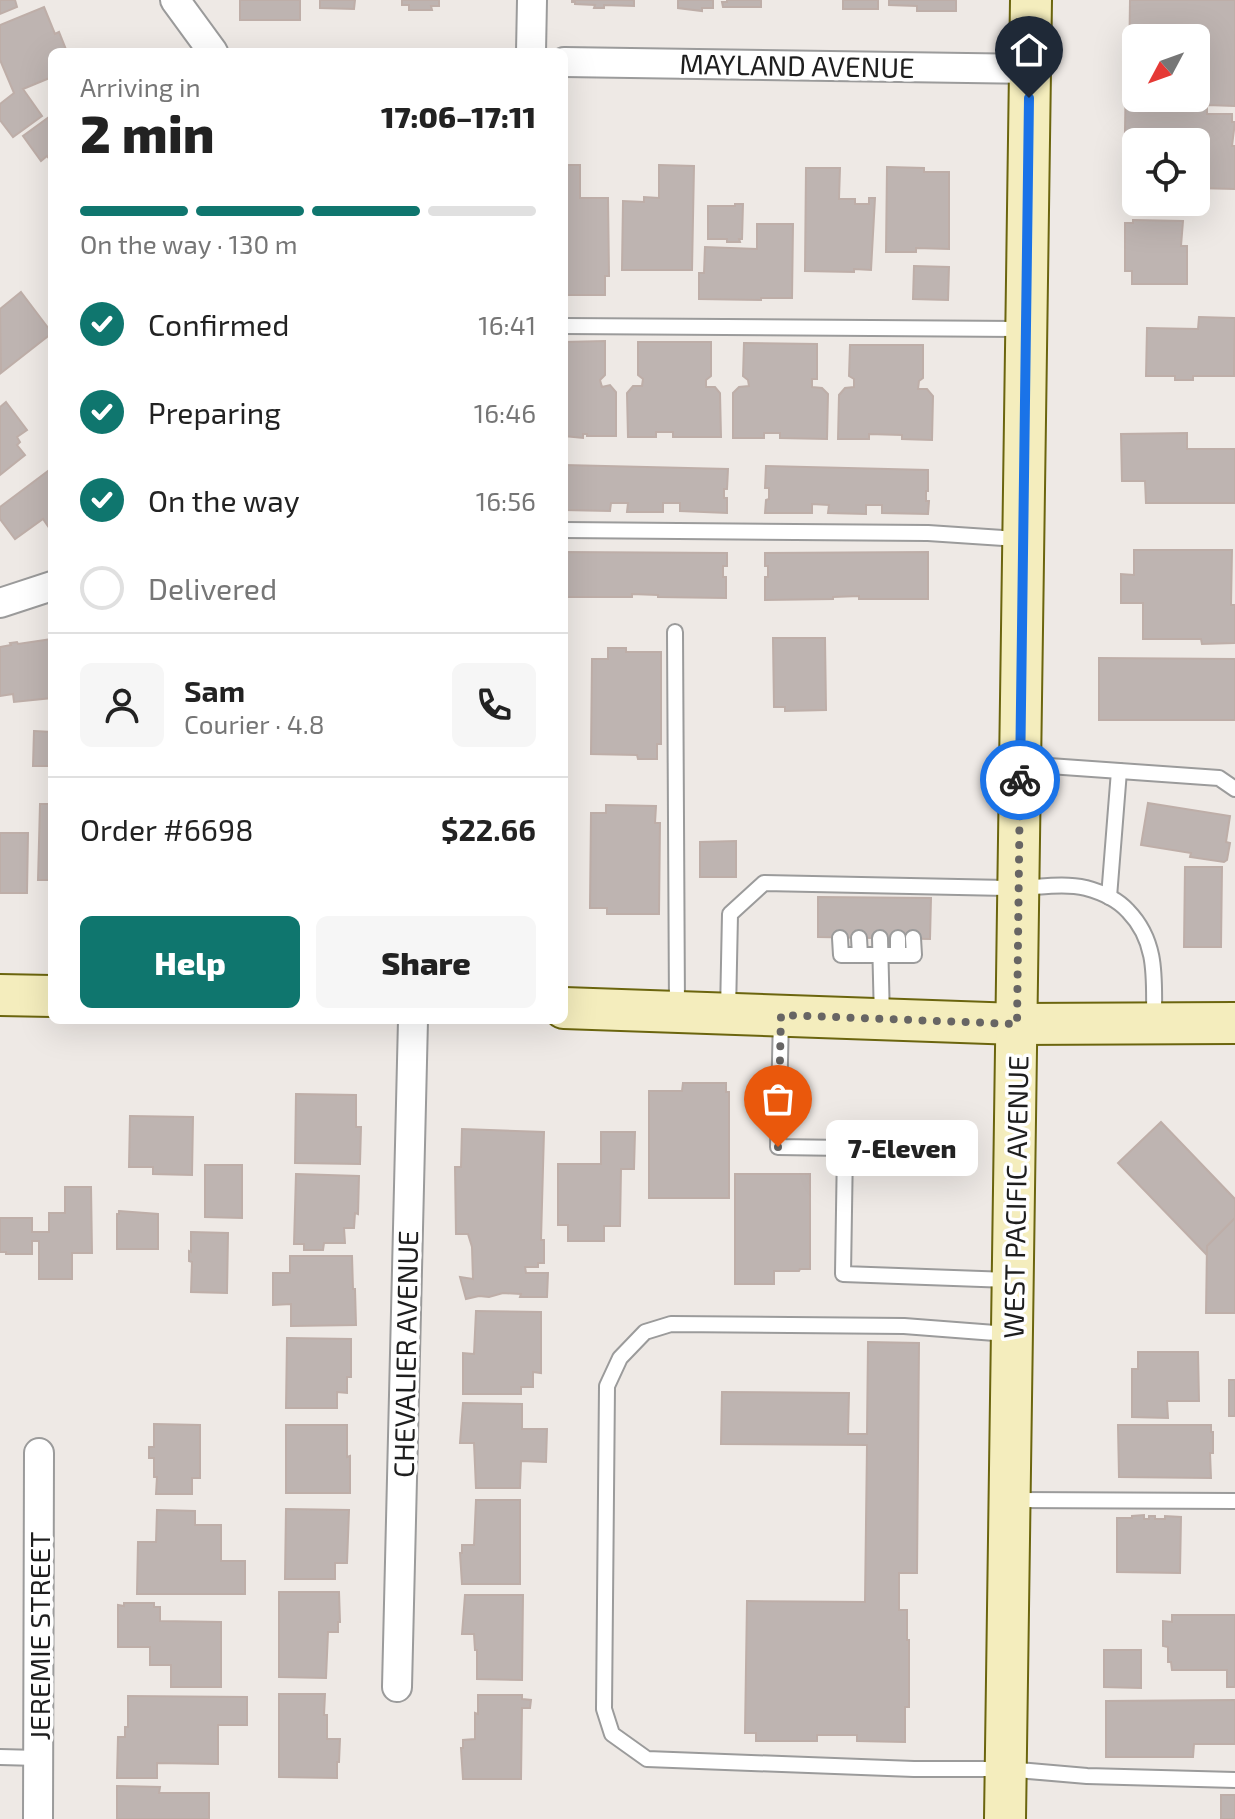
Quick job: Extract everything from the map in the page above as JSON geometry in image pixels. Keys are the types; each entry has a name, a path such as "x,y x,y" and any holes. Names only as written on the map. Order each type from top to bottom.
{"main road":[{"name":"WEST PACIFIC AVENUE","path":"1005,1819 1031,0"},
{"path":"0,995 48,996"},
{"path":"568,1008 1017,1024 1235,1023"}],"street":[{"path":"175,0 210,48"},
{"path":"531,48 532,0"},
{"name":"MAYLAND AVENUE","path":"568,62 1030,69"},
{"path":"0,603 48,587"},
{"name":"CHEVALIER AVENUE","path":"397,1687 413,1024"},
{"name":"JEREMIE STREET","path":"38,1819 39,1453"}],"lane":[{"path":"568,326 1026,329"},
{"path":"568,530 928,533 1024,539"},
{"path":"675,632 677,1012"},
{"path":"1020,764 1219,778 1235,776"},
{"path":"1109,897 1119,771"},
{"path":"1219,778 1235,789"},
{"path":"728,1014 730,914 764,883 913,892 1065,886 1086,888 1109,897 1127,909 1145,931 1152,954 1154,1024"},
{"path":"840,938 841,955 914,955 913,938"},
{"path":"859,938 860,955"},
{"path":"880,938 882,1019"},
{"path":"898,938 898,955"},
{"path":"781,1015 778,1147 845,1148 843,1274 1013,1281"},
{"path":"1013,1335 904,1326 671,1324 645,1332 620,1358 607,1386 604,1709 612,1734 647,1759 914,1769 1006,1769 1087,1776 1235,1780"},
{"path":"1010,1500 1235,1501"},
{"path":"0,1757 38,1758"}],"building":[{"path":"0,0 15,0 17,7 0,14"},
{"path":"240,0 300,0 300,20 240,20"},
{"path":"320,0 355,0 354,9 320,8"},
{"path":"402,0 439,0 439,6 431,6 432,10 409,10 409,5 402,5"},
{"path":"572,0 634,0 634,6 604,5 604,8 594,8 595,5 575,4"},
{"path":"678,0 713,0 713,8 702,8 702,11 678,8"},
{"path":"761,0 761,7 723,7 722,2"},
{"path":"843,0 878,0 878,9 843,9"},
{"path":"889,0 956,0 956,11 917,11 917,6 889,5"},
{"path":"1130,0 1235,0 1235,106 1210,105 1210,24 1130,24"},
{"path":"44,7 55,34 59,32 65,48 48,48 48,79 23,89 42,116 13,137 0,120 0,104 14,93 0,60 0,25"},
{"path":"1125,112 1232,114 1232,122 1235,122 1232,146 1235,146 1235,189 1210,188 1210,128 1125,128"},
{"path":"48,118 48,157 41,161 23,136"},
{"path":"568,165 580,165 580,198 608,198 609,276 605,276 605,295 568,295"},
{"path":"659,165 694,166 692,270 622,270 623,201 644,202 644,197 659,198"},
{"path":"887,167 949,172 949,249 916,248 916,252 886,252"},
{"path":"806,168 840,168 839,199 855,199 855,204 869,204 869,198 875,198 871,270 805,271"},
{"path":"743,204 740,242 708,239 708,206"},
{"path":"1133,220 1183,221 1181,246 1187,246 1187,284 1132,284 1132,271 1125,271 1125,223 1133,223"},
{"path":"757,224 793,224 792,298 699,299 699,273 704,273 705,247 757,249"},
{"path":"914,266 949,267 948,300 913,299"},
{"path":"21,292 48,328 48,336 1,373 0,309"},
{"path":"1199,317 1235,318 1234,376 1193,376 1193,380 1175,380 1175,376 1146,376 1147,328 1198,329"},
{"path":"605,341 605,375 600,380 602,387 610,385 616,392 616,436 568,436 568,342"},
{"path":"638,342 711,342 711,376 706,380 706,387 715,387 720,393 721,437 673,437 673,432 656,432 656,437 628,437 627,393 633,386 642,386 643,379 638,375"},
{"path":"744,343 817,344 817,379 812,379 812,387 822,388 828,394 827,439 780,438 780,433 764,433 764,438 733,438 733,393 739,387 749,386 743,376"},
{"path":"850,345 923,345 923,378 919,381 918,389 927,389 933,396 932,440 869,434 869,439 838,439 839,395 845,388 854,387 854,379 849,376"},
{"path":"6,402 27,430 17,437 20,442 17,445 25,455 0,475 0,407"},
{"path":"1187,433 1187,449 1235,449 1235,503 1146,503 1145,481 1122,481 1121,434"},
{"path":"568,465 728,469 727,489 724,489 727,513 680,511 680,503 663,503 663,512 627,512 628,503 611,503 610,511 568,510"},
{"path":"766,466 928,470 928,514 882,513 882,505 866,505 866,514 828,513 829,505 812,504 812,513 765,513 766,500 769,499 769,488 765,488"},
{"path":"48,471 48,526 43,519 15,539 0,519 0,507"},
{"path":"1134,550 1232,550 1231,605 1235,605 1235,643 1202,644 1201,639 1143,639 1143,603 1121,603 1121,574 1134,575"},
{"path":"568,552 727,553 727,566 723,566 726,598 632,594 632,597 568,597"},
{"path":"928,552 928,599 859,599 859,596 765,600 768,566 765,566 765,553"},
{"path":"773,638 825,638 826,710 785,711 785,707 774,707"},
{"path":"48,640 48,698 14,702 13,694 0,696 0,647"},
{"path":"608,648 626,648 626,652 661,652 661,744 657,744 657,759 638,759 637,755 591,754 592,659 608,659"},
{"path":"1099,658 1235,659 1235,720 1099,720"},
{"path":"34,731 48,732 48,766 33,766"},
{"path":"1148,803 1230,816 1227,860 1190,857 1191,853 1141,845"},
{"path":"40,804 48,804 48,880 38,880"},
{"path":"606,805 656,806 655,823 660,823 659,914 607,914 607,908 590,908 591,813 606,813"},
{"path":"0,833 28,833 27,893 0,893"},
{"path":"736,841 736,877 700,877 700,842"},
{"path":"1185,867 1222,867 1221,947 1184,947"},
{"path":"818,897 931,898 930,939 818,937"},
{"path":"683,1083 726,1083 726,1092 729,1092 729,1198 649,1198 649,1091 682,1091"},
{"path":"296,1094 356,1095 356,1127 361,1127 360,1164 295,1163"},
{"path":"130,1116 193,1117 192,1175 153,1174 153,1167 129,1167"},
{"path":"1161,1122 1235,1199 1235,1226 1206,1254 1118,1163"},
{"path":"462,1129 544,1132 541,1240 544,1240 544,1263 538,1263 538,1267 525,1267 526,1273 548,1273 547,1297 520,1297 521,1294 503,1293 466,1299 460,1277 473,1279 472,1247 468,1234 456,1234 455,1167 461,1167"},
{"path":"601,1132 635,1132 634,1169 621,1169 620,1226 604,1226 604,1241 568,1241 568,1225 558,1225 558,1164 601,1164"},
{"path":"205,1165 242,1165 242,1218 205,1217"},
{"path":"296,1174 359,1176 358,1214 355,1213 354,1228 344,1228 345,1243 324,1243 323,1250 304,1250 304,1244 294,1244"},
{"path":"735,1174 810,1174 810,1269 774,1271 774,1284 735,1284"},
{"path":"65,1187 91,1187 92,1253 72,1253 72,1279 39,1279 39,1241 32,1241 32,1254 0,1252 0,1218 32,1218 32,1232 49,1232 49,1213 65,1213"},
{"path":"119,1211 158,1214 158,1249 117,1249"},
{"path":"1235,1218 1235,1313 1206,1313 1207,1246"},
{"path":"191,1232 228,1233 227,1293 191,1292"},
{"path":"290,1256 352,1256 356,1325 291,1326 291,1304 273,1305 273,1273 290,1273"},
{"path":"476,1311 541,1312 541,1373 533,1372 533,1387 521,1387 521,1394 463,1394 463,1353 474,1354"},
{"path":"287,1338 351,1339 351,1377 347,1377 347,1393 337,1392 337,1408 286,1408"},
{"path":"868,1342 919,1343 917,1573 899,1573 899,1610 907,1610 909,1640 909,1707 905,1707 905,1742 857,1741 857,1735 817,1735 817,1741 756,1741 756,1733 745,1733 747,1601 865,1602 867,1445 721,1444 722,1392 849,1393 848,1434 867,1434"},
{"path":"1138,1352 1198,1352 1199,1401 1167,1401 1168,1418 1132,1417 1132,1369 1138,1369"},
{"path":"1229,1380 1235,1380 1235,1416 1229,1416"},
{"path":"463,1403 522,1404 522,1429 547,1429 546,1462 521,1461 520,1488 476,1488 474,1443 460,1443"},
{"path":"154,1424 200,1425 200,1478 192,1478 192,1494 156,1494 154,1458 149,1458 149,1447 154,1447"},
{"path":"286,1425 347,1425 350,1493 286,1493"},
{"path":"1118,1425 1211,1425 1211,1478 1119,1477"},
{"path":"476,1500 520,1500 520,1584 462,1584 460,1553 462,1545 474,1545"},
{"path":"286,1509 349,1510 347,1563 335,1563 335,1579 285,1579"},
{"path":"157,1510 195,1511 195,1525 221,1525 221,1561 245,1561 245,1594 137,1594 138,1542 156,1542"},
{"path":"1144,1515 1144,1519 1149,1519 1149,1516 1155,1516 1155,1519 1181,1517 1180,1573 1117,1572 1117,1518"},
{"path":"279,1592 339,1592 340,1622 338,1632 328,1632 326,1678 279,1677"},
{"path":"465,1595 523,1595 522,1680 477,1679 474,1634 462,1634"},
{"path":"124,1603 154,1603 154,1607 160,1607 160,1621 221,1622 221,1687 171,1687 171,1665 150,1665 150,1647 118,1647 118,1605 124,1606"},
{"path":"1172,1615 1235,1615 1235,1687 1227,1687 1227,1670 1172,1670 1171,1662 1168,1662 1168,1647 1163,1646 1163,1621 1172,1622"},
{"path":"1104,1650 1141,1650 1141,1688 1104,1687"},
{"path":"279,1694 325,1694 327,1739 340,1739 337,1778 279,1777"},
{"path":"478,1695 522,1695 522,1699 531,1700 530,1708 522,1708 521,1779 463,1779 461,1748 463,1740 475,1739"},
{"path":"128,1696 247,1697 247,1725 218,1725 218,1764 157,1763 157,1778 117,1778 118,1737 125,1737 125,1727 128,1727"},
{"path":"1235,1700 1235,1744 1194,1744 1193,1757 1106,1757 1106,1701"},
{"path":"117,1786 160,1787 159,1793 209,1793 209,1819 117,1819"},
{"path":"1221,1795 1235,1795 1235,1819 1221,1819"}],"way so far":[{"path":"778,1147 781,1015 1017,1024 1020,780"}],"place":[{"name":"7-Eleven","path":"778,1147"}],"route":[{"path":"1020,780 1029,98"}]}
